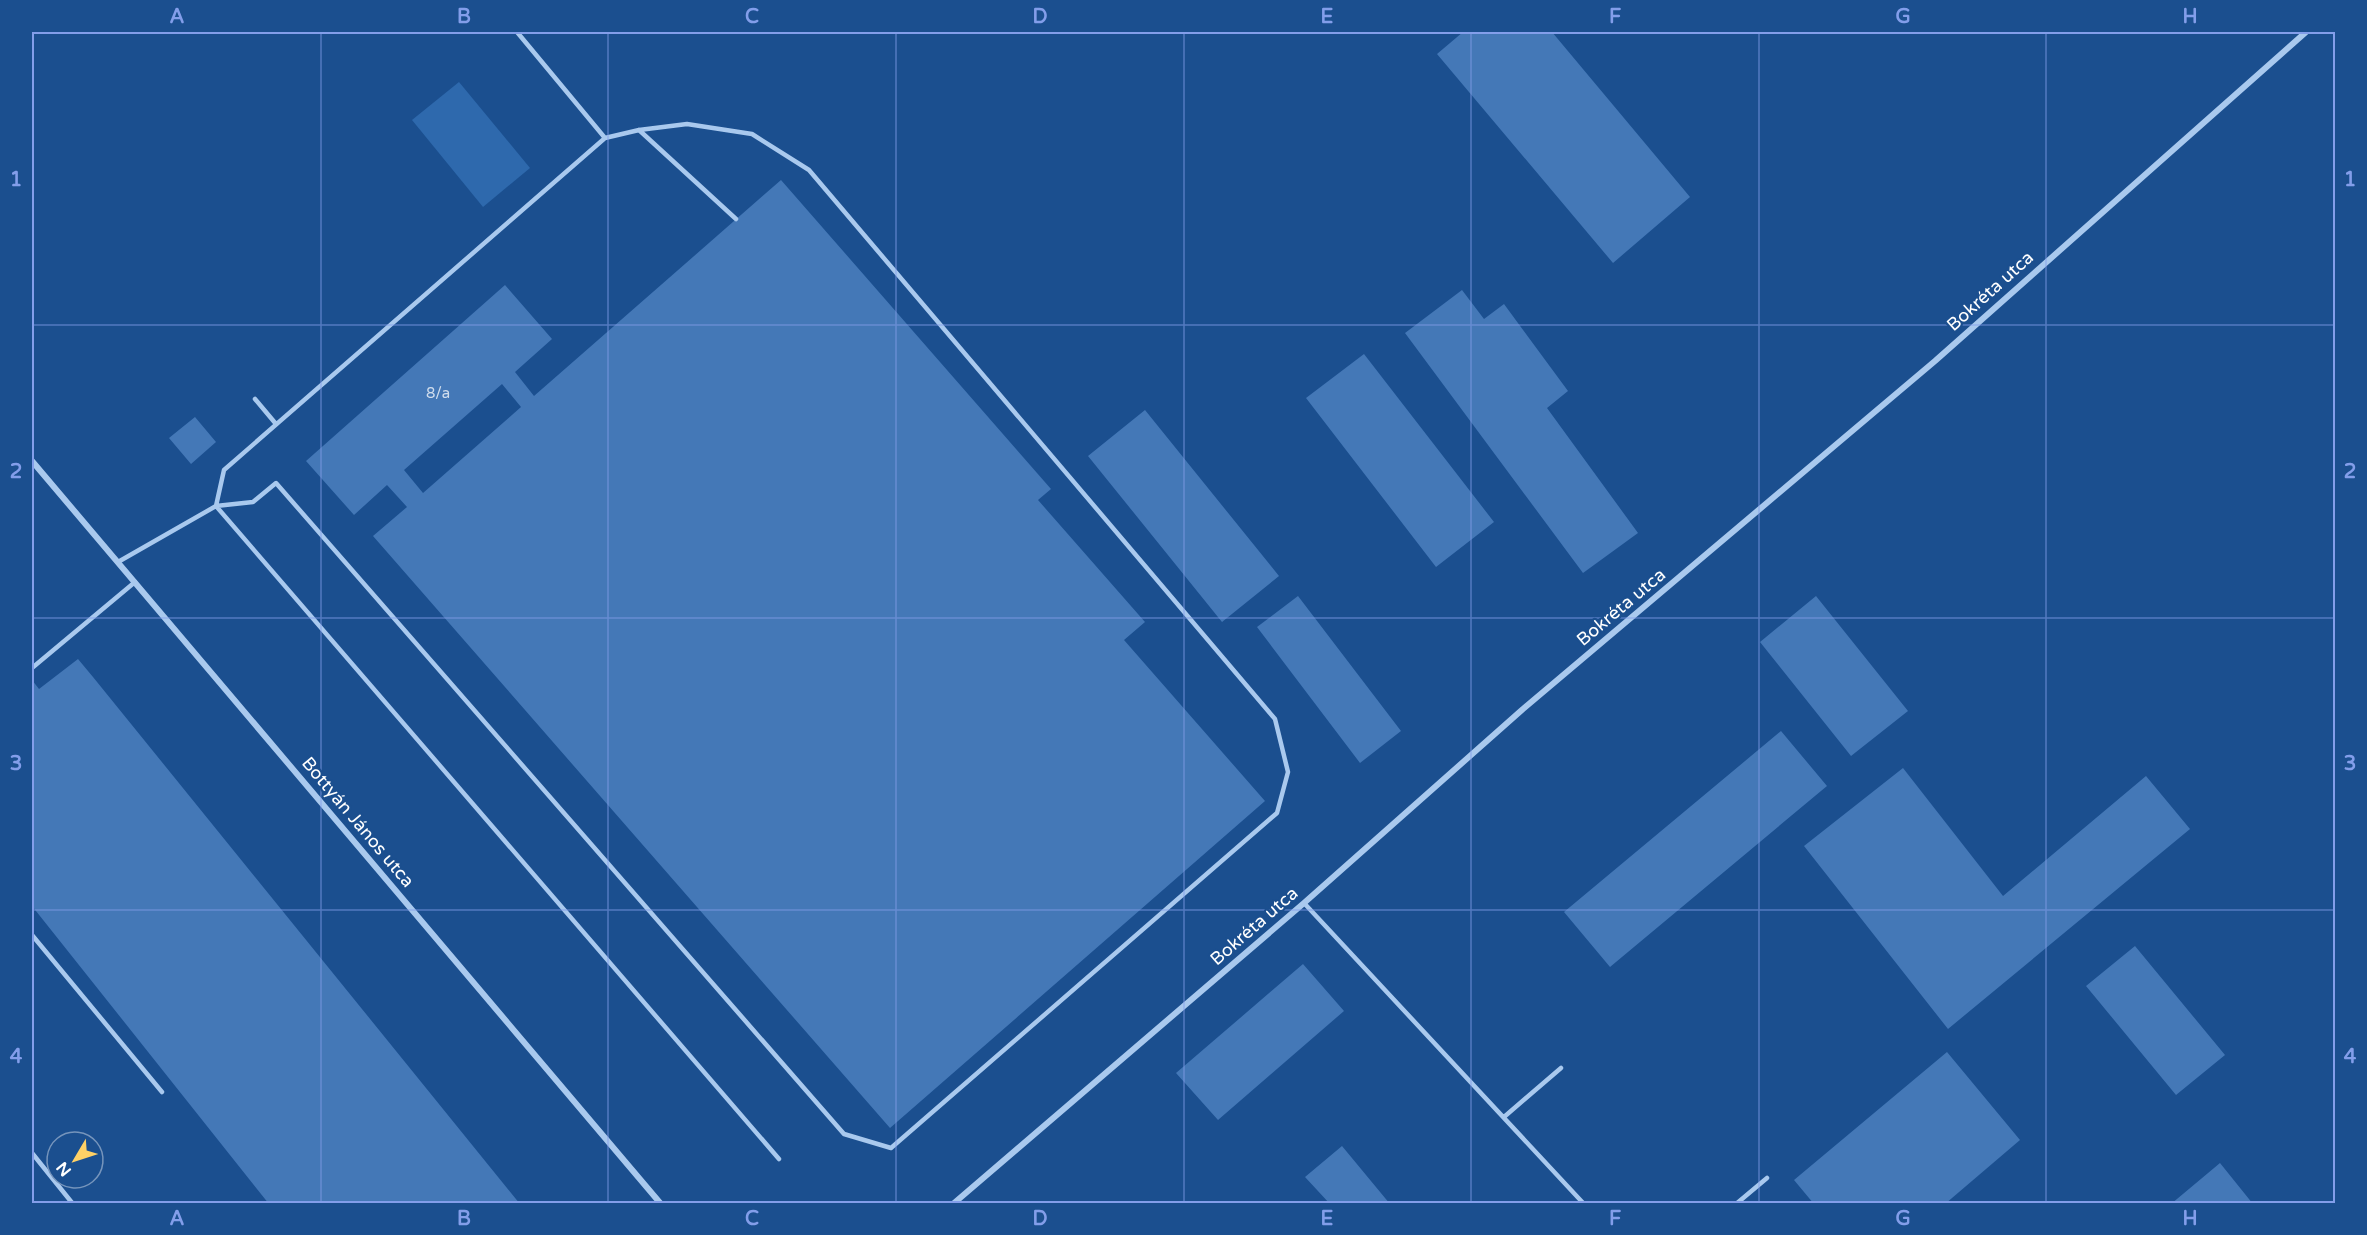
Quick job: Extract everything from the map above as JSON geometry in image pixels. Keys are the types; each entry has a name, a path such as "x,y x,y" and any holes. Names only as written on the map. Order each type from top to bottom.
{"street":[{"name":"Bokréta utca","path":"953,1203 1304,903 1532,702 1935,361 2306,32"},
{"name":"Bottyán János utca","path":"32,461 662,1203"}],"lane":[{"path":"517,32 605,138"},
{"path":"118,562 216,506 253,502 276,483 844,1134 891,1148 1277,813 1288,772 1275,719 809,170 752,134 687,124 639,130 605,138 224,470 216,506"},
{"path":"639,130 736,219"},
{"path":"255,399 276,424"},
{"path":"216,506 779,1159"},
{"path":"32,668 135,582"},
{"path":"1304,903 1584,1203"},
{"path":"32,935 162,1092"},
{"path":"1504,1117 1561,1068"},
{"path":"32,1153 73,1203"},
{"path":"1736,1203 1767,1178"}],"shaded area":[{"path":"459,82 530,168 483,207 412,120"}],"building":[{"path":"1463,32 1552,32 1690,197 1613,263 1437,54"},
{"path":"781,180 1051,489 1038,500 1145,622 1124,640 1265,801 890,1128 373,536 407,507 387,485 354,515 306,461 505,285 552,339 515,372 534,396","holes":["502,384 521,407 423,493 404,470"]},
{"path":"1462,290 1484,319 1504,304 1568,391 1547,408 1638,533 1583,573 1405,333"},
{"path":"1364,354 1494,522 1436,567 1306,398"},
{"path":"1145,410 1279,576 1222,622 1088,456"},
{"path":"195,417 216,442 191,464 169,438"},
{"path":"1298,596 1401,731 1360,763 1257,627"},
{"path":"1816,596 1908,711 1851,756 1760,642"},
{"path":"78,659 520,1204 269,1204 32,906 32,680 39,689"},
{"path":"1781,731 1827,786 1610,967 1564,912"},
{"path":"1903,768 2003,896 2146,776 2190,829 1948,1029 1804,846"},
{"path":"2135,946 2225,1055 2176,1095 2086,986"},
{"path":"1303,964 1344,1011 1218,1120 1176,1073"},
{"path":"1947,1052 2020,1140 1945,1204 1814,1204 1794,1180"},
{"path":"1342,1146 1390,1204 1330,1204 1305,1177"},
{"path":"2220,1163 2253,1204 2171,1204"}]}
